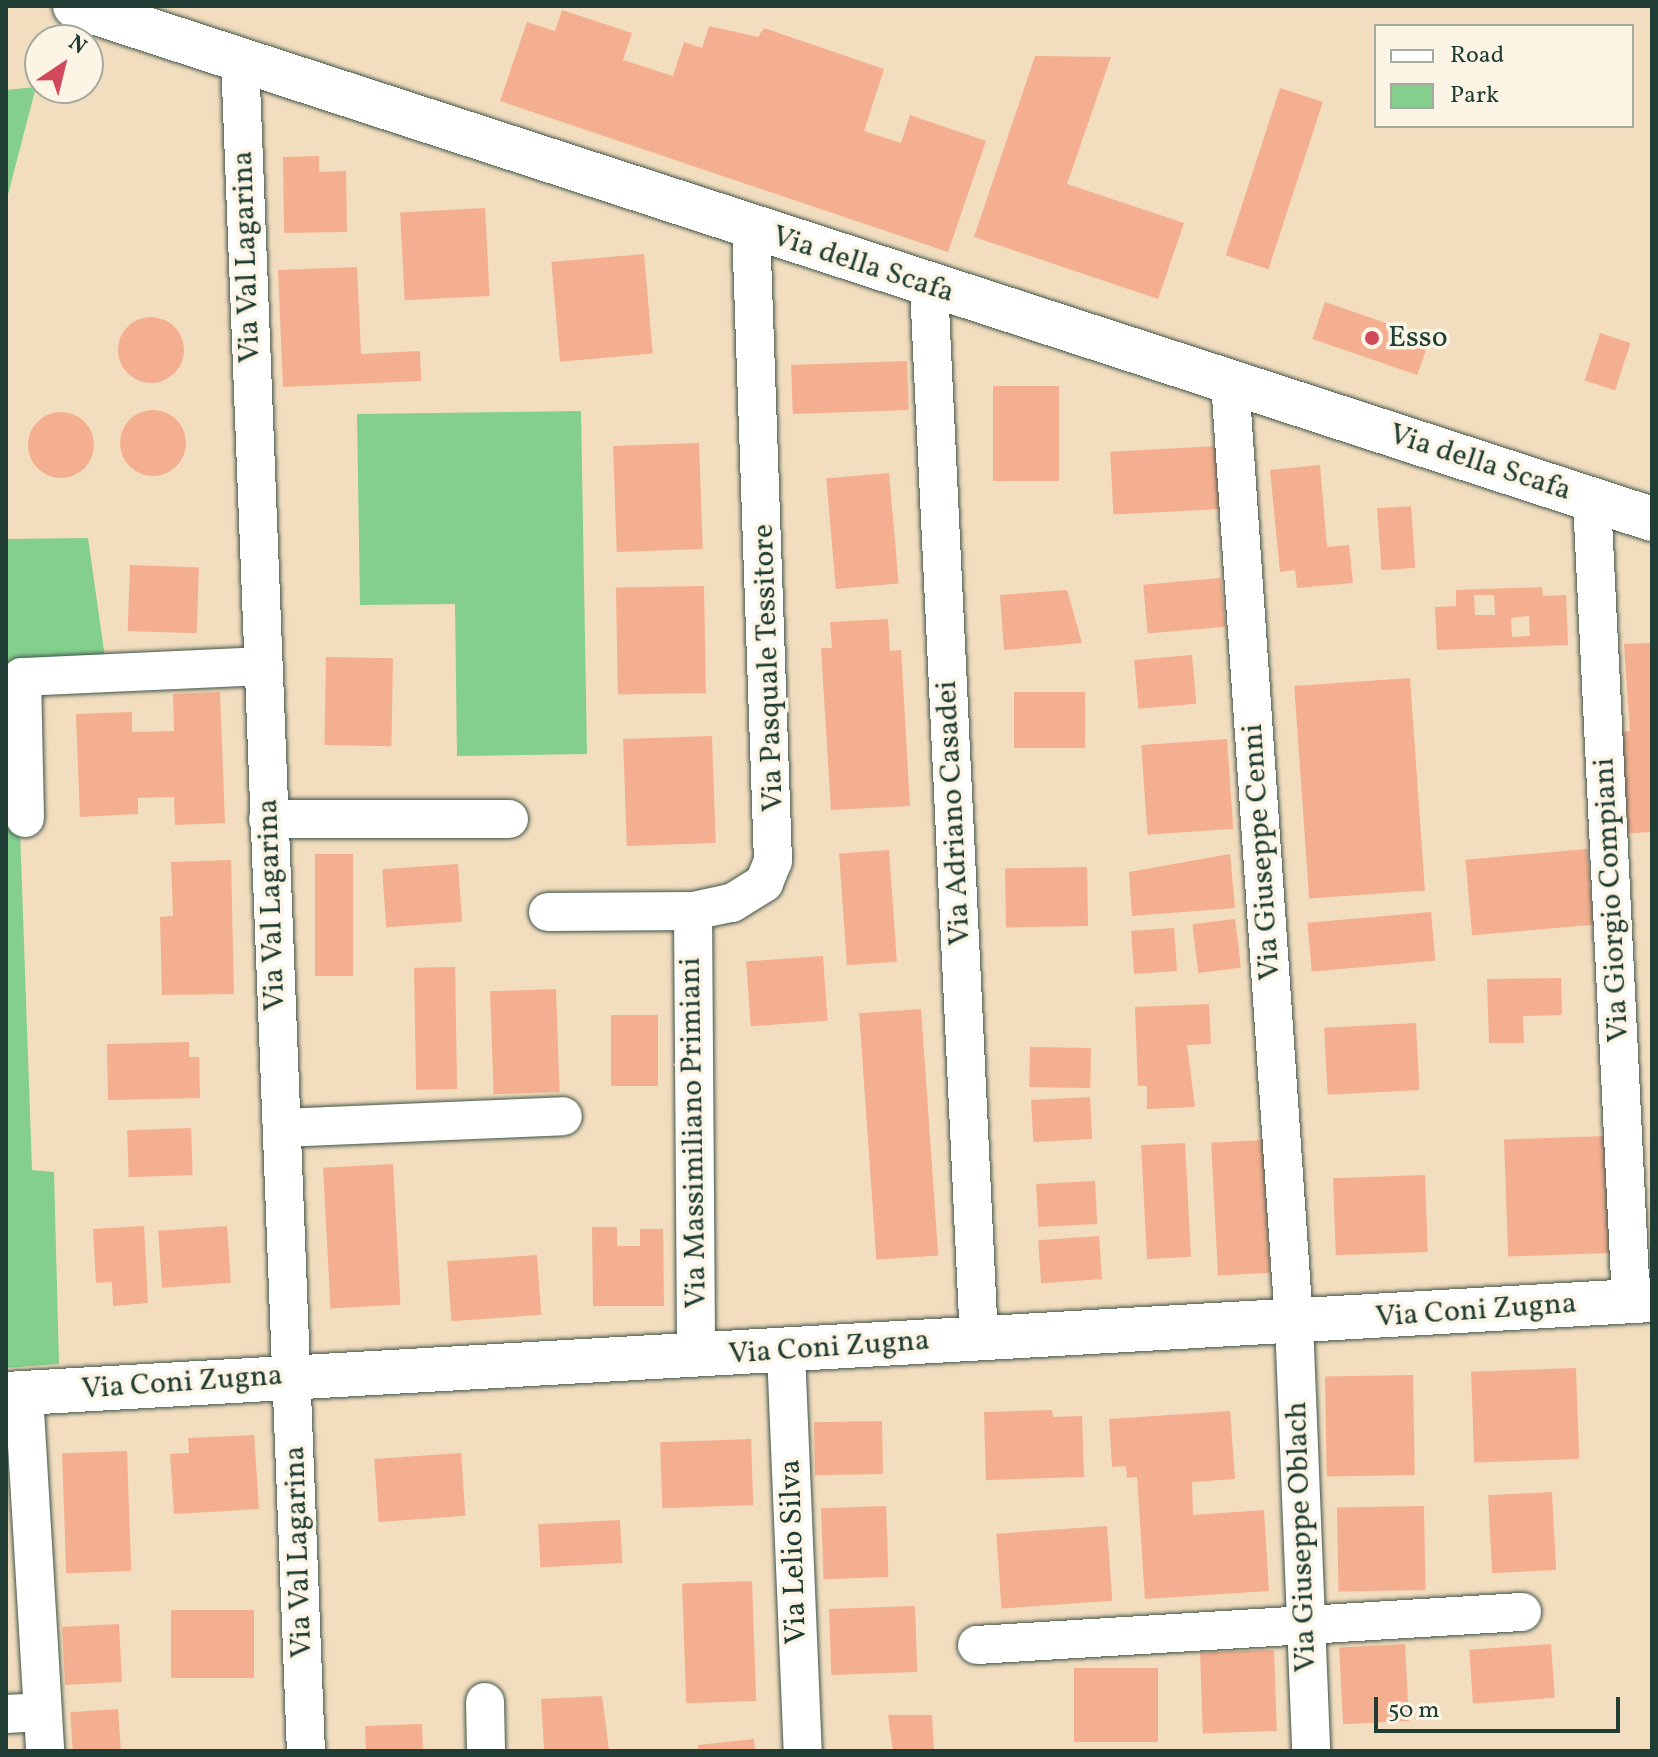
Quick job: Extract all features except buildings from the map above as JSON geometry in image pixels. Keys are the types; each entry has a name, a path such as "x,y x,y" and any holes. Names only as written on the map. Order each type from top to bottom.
{"street":[{"name":"Via della Scafa","path":"75,6 929,287 1230,381 1652,519"},
{"name":"Via Val Lagarina","path":"240,58 306,1751"},
{"name":"Via Pasquale Tessitore","path":"548,912 693,911 753,894 773,861 751,229"},
{"name":"Via Adriano Casadei","path":"929,287 979,1338"},
{"name":"Via Giuseppe Cenni","path":"1230,381 1294,1322"},
{"name":"Via Giorgio Compiani","path":"1592,500 1642,1300"},
{"path":"25,818 22,677 262,666"},
{"path":"268,819 509,819"},
{"name":"Via Massimiliano Primiani","path":"693,911 696,1356"},
{"path":"282,1128 563,1116"},
{"name":"Via Coni Zugna","path":"15,1394 293,1376 786,1352 1642,1300"},
{"name":"Via Giuseppe Oblach","path":"1294,1322 1311,1751"},
{"name":"Via Lelio Silva","path":"786,1352 803,1751"},
{"path":"15,1394 24,1713 45,1751"},
{"path":"977,1645 1522,1612"},
{"path":"485,1702 486,1751"}],"green space":[{"path":"24,88 24,104 32,104 6,202 6,90"},
{"path":"581,411 587,754 457,756 455,604 360,605 357,414"},
{"path":"88,538 106,665 14,660 32,1170 54,1172 59,1364 6,1368 6,539"}],"place":[{"name":"Esso","path":"1372,338"}]}
